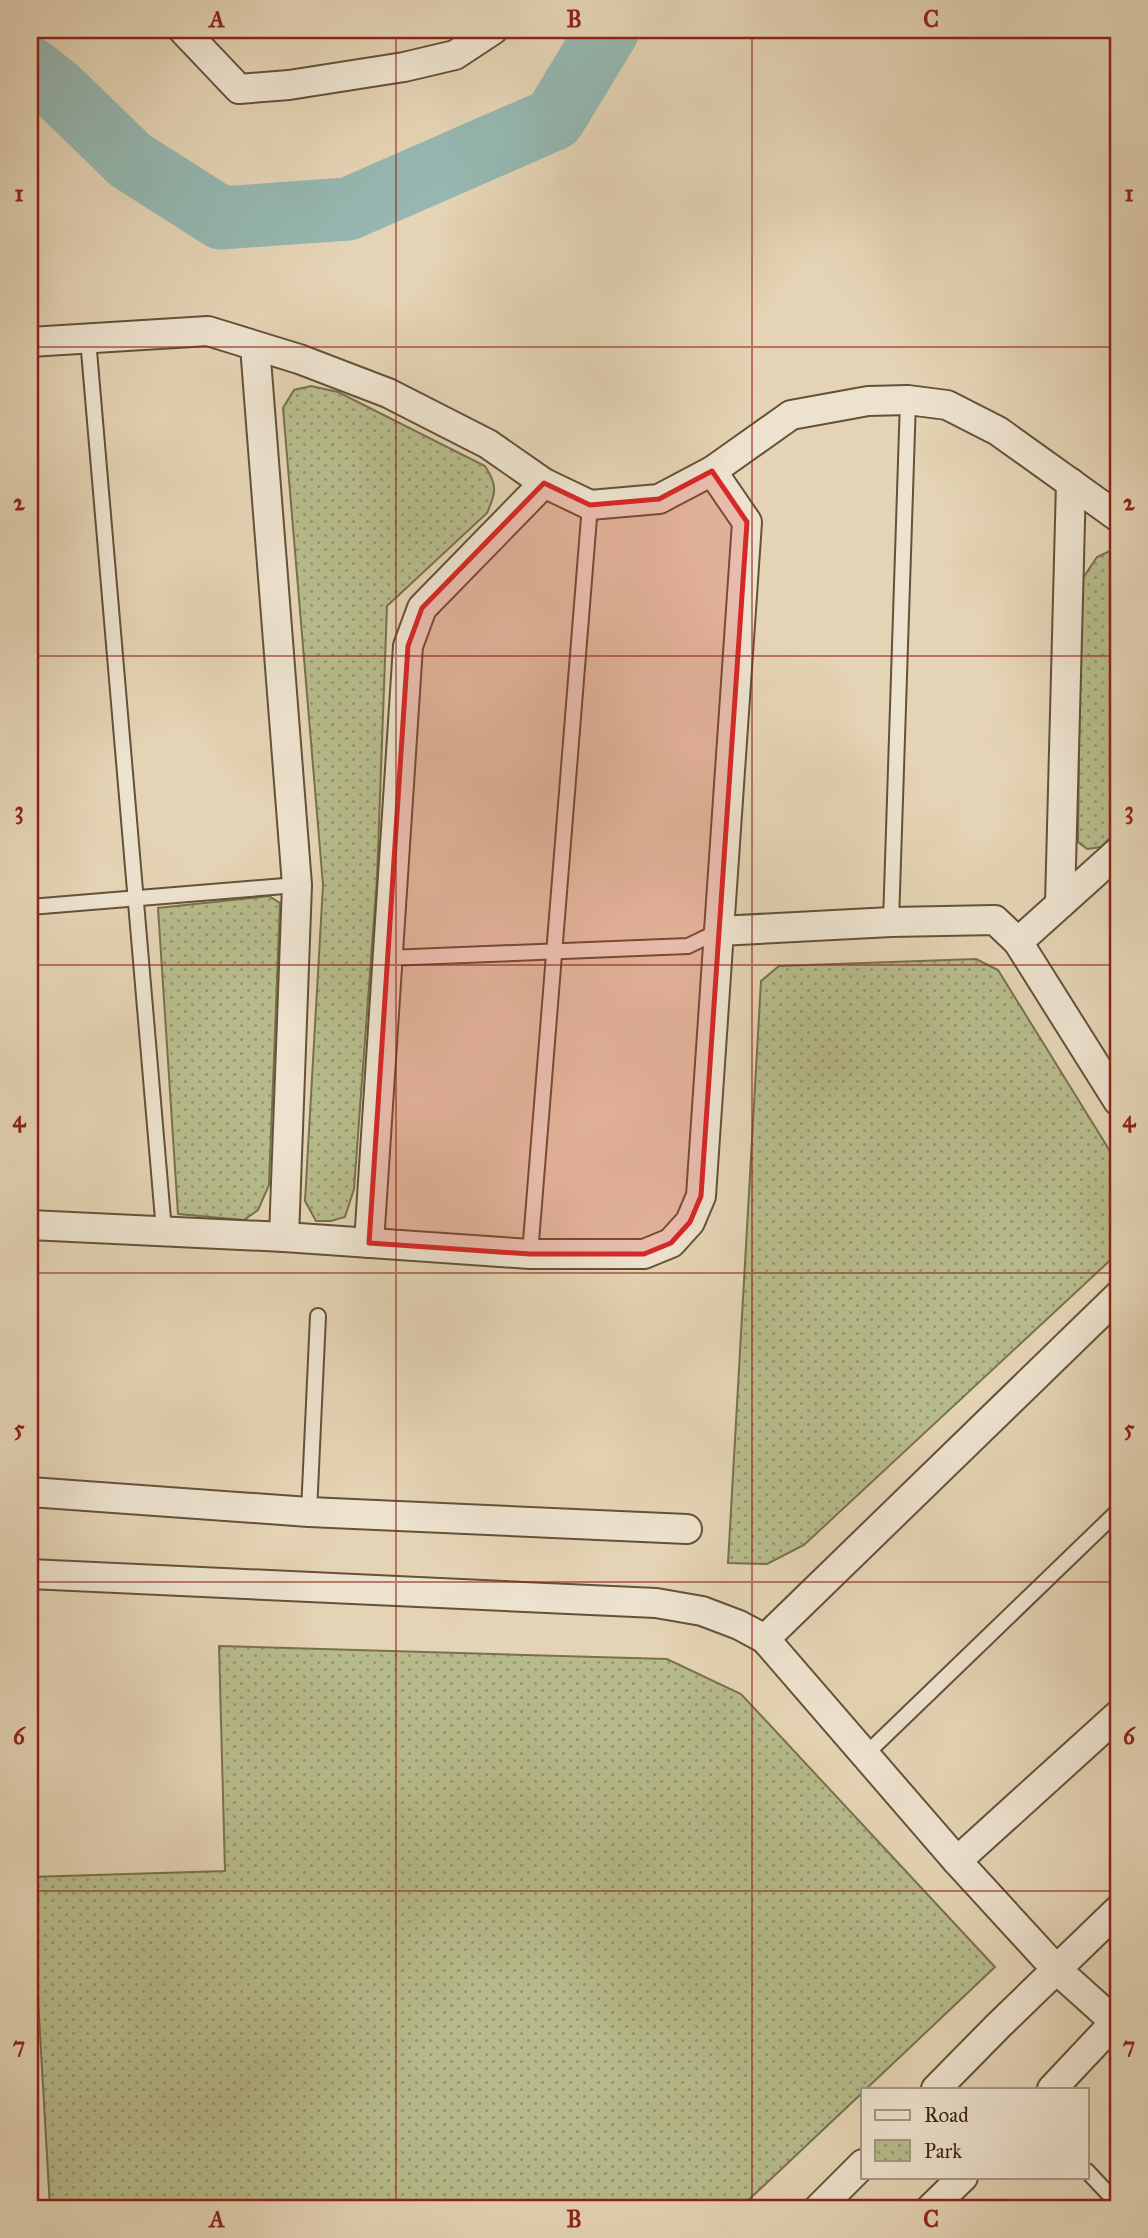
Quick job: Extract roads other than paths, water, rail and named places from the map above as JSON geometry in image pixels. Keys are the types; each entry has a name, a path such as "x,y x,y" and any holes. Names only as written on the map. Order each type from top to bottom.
{"street":[{"path":"183,30 239,89 289,85 455,55 493,30"},
{"path":"30,342 208,331 299,359 388,393 488,444 544,483 590,505 659,499 712,471 791,415 868,401 908,400 947,405 998,431 1118,517"},
{"path":"255,346 297,885 284,1237"},
{"path":"30,1225 284,1237 530,1254 644,1254 671,1243 690,1222 701,1196 747,523 712,471"},
{"path":"369,1243 408,646 422,608 544,483"},
{"path":"1059,904 1071,483"},
{"path":"1018,942 1118,852"},
{"path":"719,931 891,922 995,920 1018,942 1111,1083"},
{"path":"765,1639 1118,1296"},
{"path":"30,1492 309,1512 687,1529"},
{"path":"30,1574 656,1603 702,1611 739,1625 765,1639 864,1756 1056,1969 1117,2021 1053,2088"},
{"path":"957,1861 1118,1715"},
{"path":"937,2088 1118,1910"},
{"path":"819,2208 861,2166"},
{"path":"931,2208 962,2178"}],"lane":[{"path":"88,339 164,1231"},
{"path":"891,922 908,400"},
{"path":"530,1254 590,505"},
{"path":"30,907 297,885"},
{"path":"388,958 688,946 719,931"},
{"path":"309,1512 318,1316"},
{"path":"864,1756 1118,1511"},
{"path":"1088,2172 1118,2204"}],"waterway":[{"path":"30,68 59,91 130,160 221,218 348,209 554,119 608,30"}]}
